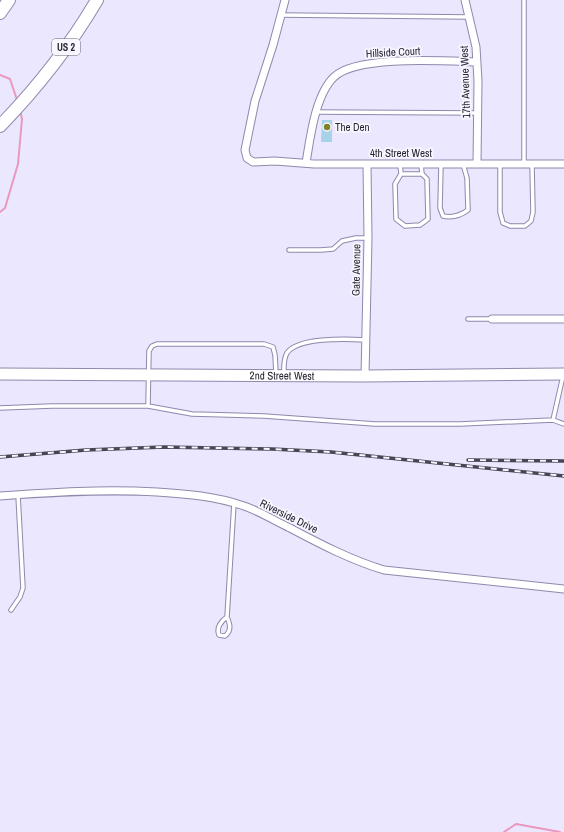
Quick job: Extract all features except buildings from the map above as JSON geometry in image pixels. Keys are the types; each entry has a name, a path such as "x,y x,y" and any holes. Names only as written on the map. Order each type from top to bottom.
{"highway":[{"path":"0,13 10,0"},
{"name":"US 2","path":"2,124 32,92 53,66 97,0"}],"main road":[{"name":"2nd Street West","path":"0,374 365,376 564,374"}],"street":[{"path":"281,16 285,0"},
{"name":"17th Avenue West","path":"464,0 476,47 477,164"},
{"name":"4th Street West","path":"281,16 255,101 245,150 247,158 253,162 275,161 306,164 564,164"},
{"name":"Hillside Court","path":"306,164 316,112 324,92 334,77 345,70 359,65 393,62 477,62"},
{"name":"Gate Avenue","path":"365,376 368,238 367,164"},
{"path":"492,319 564,318"},
{"name":"Riverside Drive","path":"0,496 78,490 133,491 203,496 246,506 359,561 384,570 564,589"}],"lane":[{"path":"524,0 524,164"},
{"path":"281,16 469,17"},
{"path":"316,112 477,113"},
{"path":"400,164 401,174 394,184 396,220 405,226 420,225 428,220 427,179 422,174 422,164"},
{"path":"441,164 440,208 443,216 450,217 461,216 468,210 467,178 463,164"},
{"path":"500,164 500,212 503,223 510,226 525,226 531,221 533,212 532,164"},
{"path":"401,174 422,174"},
{"path":"289,250 333,249 342,241 356,238 368,238"},
{"path":"468,319 492,319"},
{"path":"280,376 284,360 288,352 297,347 315,341 338,339 366,340"},
{"path":"148,406 149,351 152,346 157,344 264,344 273,347 276,354 280,376"},
{"path":"553,420 564,374"},
{"path":"0,408 52,406 148,406 192,414 264,416 374,424 460,424 553,420 564,424"},
{"path":"12,610 20,597 23,588 18,494"},
{"path":"227,617 219,627 218,633 222,636 228,634 230,627 227,617 234,503"}],"waterway":[{"path":"0,75 10,79 17,100"},
{"path":"0,212 5,208 18,164 22,119 20,110"},
{"path":"504,832 516,824 560,832"}],"railway":[{"path":"0,457 86,450 164,447 272,449 331,452 564,476"},
{"path":"468,460 564,461"}],"place":[{"name":"The Den","path":"327,127"}]}
